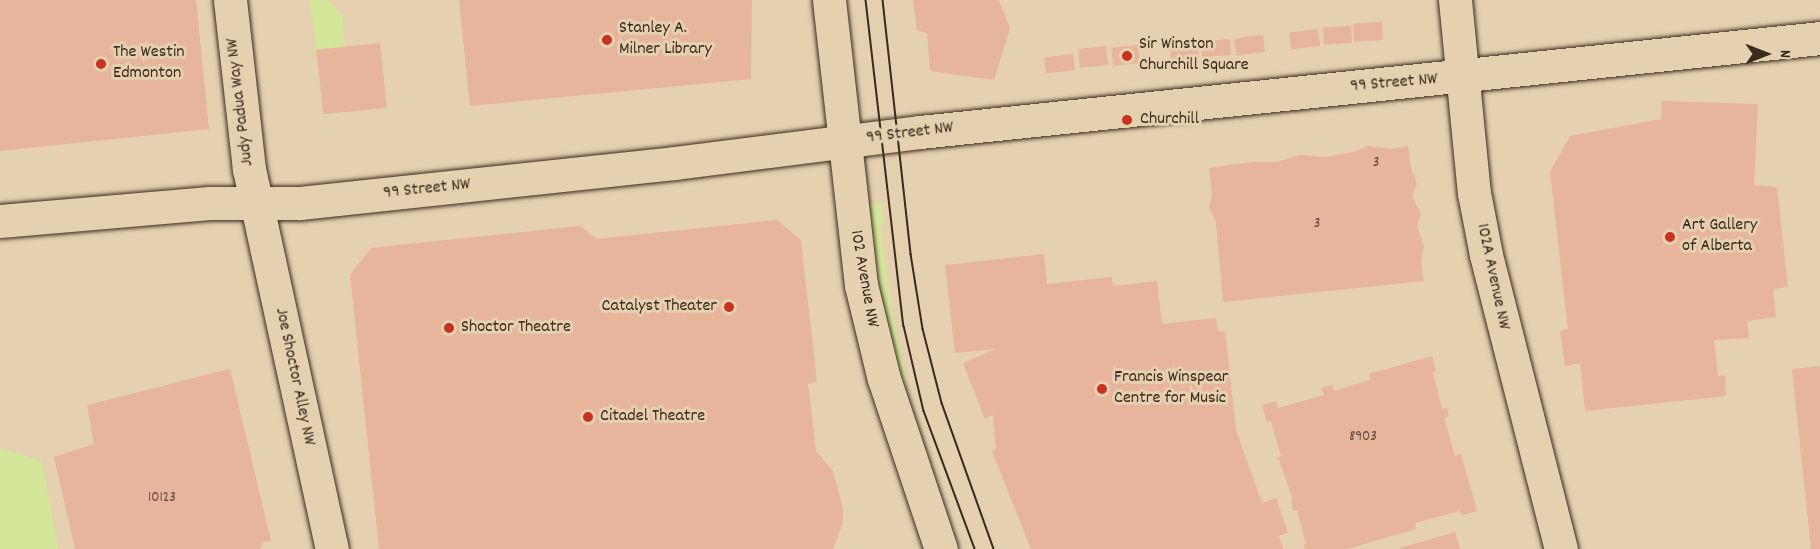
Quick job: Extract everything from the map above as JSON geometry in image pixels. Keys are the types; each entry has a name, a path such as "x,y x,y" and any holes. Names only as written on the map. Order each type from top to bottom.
{"street":[{"name":"Judy Padua Way NW","path":"230,0 243,129 255,204"},
{"name":"102 Avenue NW","path":"829,0 858,265 879,361 907,455 941,549"},
{"name":"102A Avenue NW","path":"1455,0 1474,193 1486,255 1561,549"},
{"name":"99 Street NW","path":"0,221 171,206 300,203 920,132 1820,38"},
{"name":"Joe Shoctor Alley NW","path":"255,204 332,549"}],"green space":[{"path":"310,0 328,0 342,14 345,47 316,50"},
{"path":"881,203 884,224 880,224 892,310 907,381 902,383 882,309 866,204"},
{"path":"0,448 42,461 58,549 0,549"}],"building":[{"name":"The Westin Edmonton","path":"0,0 196,0 209,129 0,151"},
{"name":"Stanley A. Milner Library","path":"459,0 752,0 751,79 470,106"},
{"path":"913,0 999,0 1010,28 994,80 930,71 927,33 917,30"},
{"path":"1382,22 1383,40 1354,41 1353,24"},
{"path":"1351,26 1352,43 1324,44 1323,27"},
{"path":"1318,29 1320,46 1291,49 1289,33"},
{"path":"1263,35 1265,52 1236,55 1234,39"},
{"path":"1230,39 1231,55 1202,57 1201,41"},
{"path":"1197,41 1199,58 1171,61 1169,44"},
{"path":"380,43 387,108 323,114 316,50"},
{"path":"1138,45 1140,63 1113,66 1111,48"},
{"path":"1106,46 1108,65 1080,68 1078,49"},
{"path":"1073,54 1075,70 1046,73 1044,58"},
{"name":"Art Gallery of Alberta","path":"1662,101 1758,104 1754,185 1777,187 1788,287 1773,289 1776,317 1747,321 1749,338 1714,340 1718,376 1725,375 1726,396 1585,411 1580,363 1565,366 1560,331 1568,329 1550,172 1570,136 1661,119"},
{"path":"1368,146 1391,149 1408,146 1411,169 1417,183 1412,197 1421,213 1417,227 1424,246 1421,261 1424,281 1223,302 1216,222 1209,207 1212,194 1209,168 1252,162 1277,162 1300,155 1324,157 1354,152"},
{"name":"Citadel Theatre","path":"777,220 801,240 817,382 808,384 816,451 833,471 843,509 843,522 833,549 379,549 350,275 371,248 580,226 597,239"},
{"name":"Francis Winspear Centre for Music","path":"1044,254 1047,284 1112,277 1113,286 1157,281 1162,324 1216,318 1218,332 1225,331 1236,430 1262,503 1276,498 1288,533 1279,536 1283,549 1031,549 992,451 996,449 993,415 985,419 963,363 996,349 955,353 945,265"},
{"path":"1432,356 1436,371 1433,372 1442,409 1447,408 1449,416 1444,418 1455,456 1461,454 1477,511 1462,515 1460,511 1415,523 1416,529 1347,549 1305,549 1306,544 1297,510 1293,511 1291,500 1293,500 1278,457 1281,456 1271,421 1267,422 1262,405 1276,401 1278,408 1324,395 1321,388 1332,385 1334,391 1370,380 1369,374"},
{"path":"1820,366 1820,549 1811,549 1792,369"},
{"path":"230,369 271,541 264,542 260,549 75,549 54,457 94,444 87,405"},
{"path":"1455,532 1460,549 1400,549 1400,548"}],"tram line":[{"path":"866,0 904,326 924,411 975,549"},
{"path":"883,0 911,254 923,329 942,403 994,549"}],"place":[{"name":"Stanley A. Milner Library","path":"607,40"},
{"name":"Sir Winston Churchill Square","path":"1127,56"},
{"name":"The Westin Edmonton","path":"101,64"},
{"name":"Churchill","path":"1127,120"},
{"name":"Art Gallery of Alberta","path":"1670,237"},
{"name":"Catalyst Theater","path":"729,307"},
{"name":"Shoctor Theatre","path":"449,328"},
{"name":"Francis Winspear Centre for Music","path":"1102,389"},
{"name":"Citadel Theatre","path":"588,417"}]}
